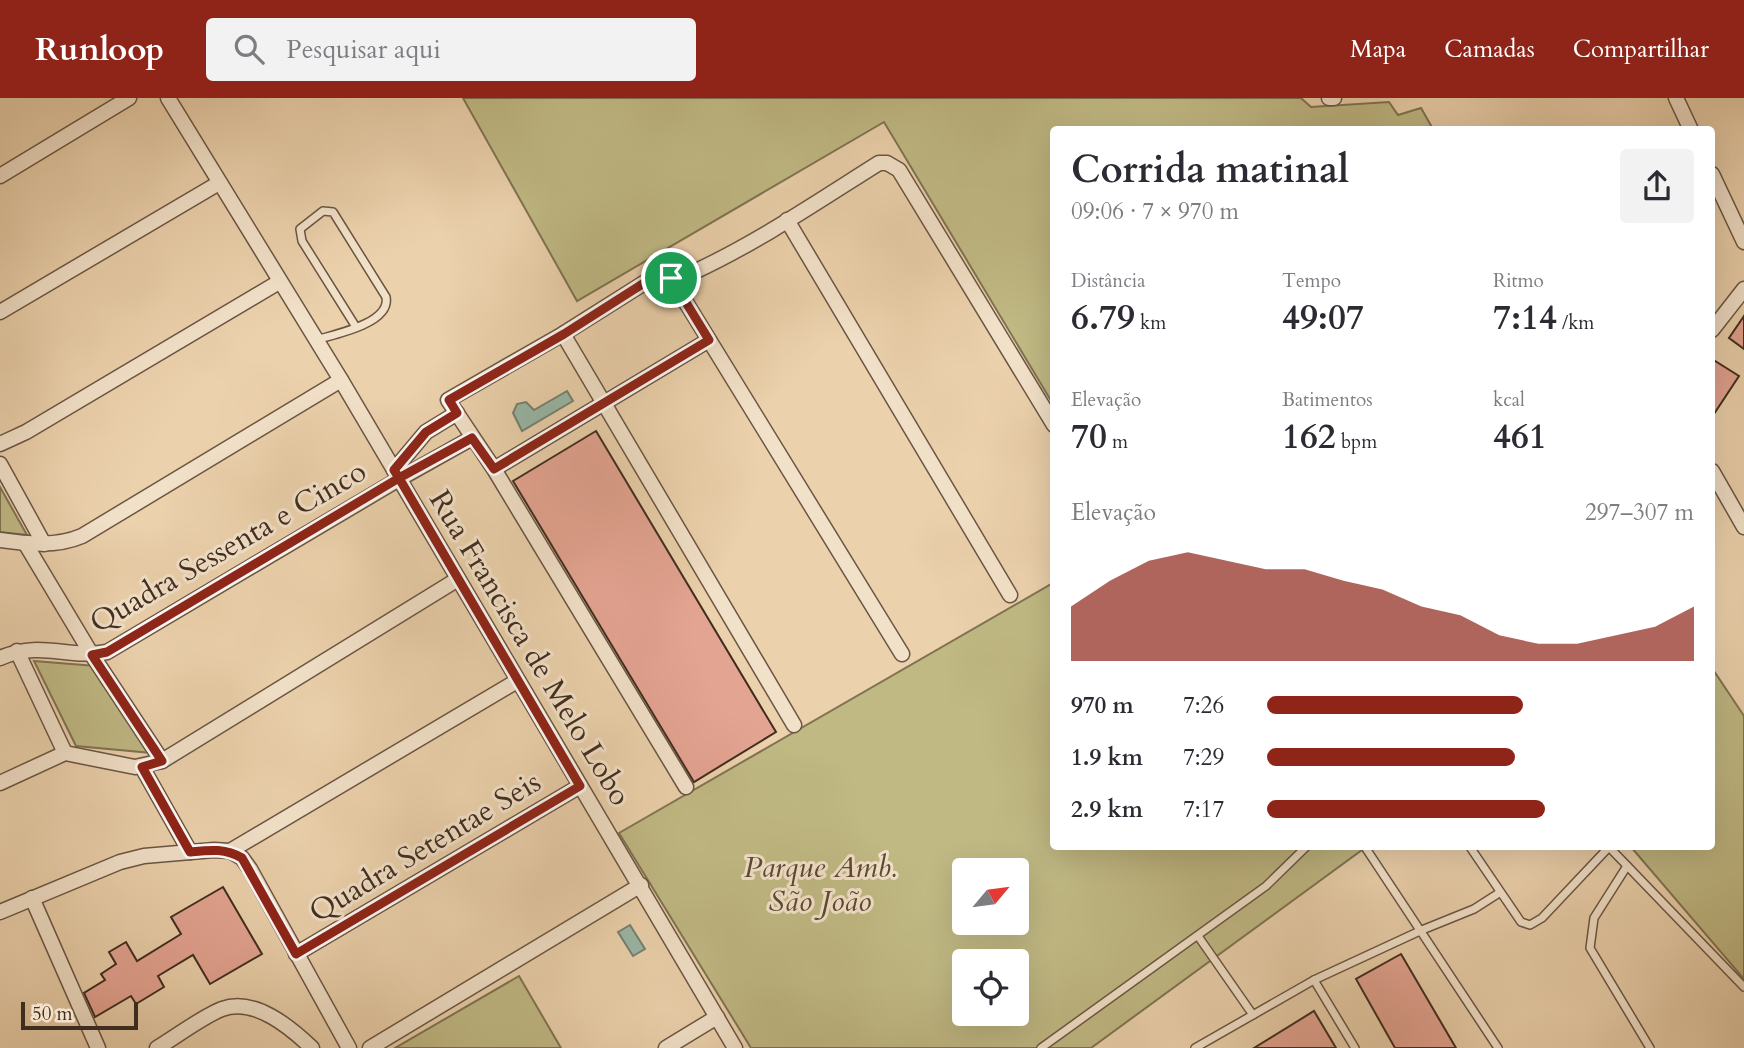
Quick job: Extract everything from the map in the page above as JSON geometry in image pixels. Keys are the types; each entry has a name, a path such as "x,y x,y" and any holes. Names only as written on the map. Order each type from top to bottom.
{"street":[{"path":"0,176 129,98"},
{"name":"Rua Francisca de Melo Lobo","path":"168,98 341,380 735,1048"},
{"path":"1676,98 1689,126"},
{"path":"686,787 494,469 449,400 564,334 644,283 696,271 787,220 879,163 893,165 899,170 1050,418"},
{"path":"1715,180 1744,242"},
{"path":"0,312 219,183"},
{"path":"787,220 1010,595"},
{"path":"671,278 902,654"},
{"path":"0,444 26,432 279,282"},
{"path":"1715,326 1744,289"},
{"path":"564,334 793,725"},
{"path":"494,469 709,340"},
{"path":"0,540 66,543 82,536 341,380"},
{"path":"397,474 426,432 457,413"},
{"name":"Quadra Sessenta e Cinco","path":"0,658 17,651 45,649 92,655 107,652 397,474 472,438"},
{"path":"0,464 44,544"},
{"path":"1715,476 1744,527"},
{"path":"25,543 92,655 162,761"},
{"path":"0,783 65,754 142,767 162,761 458,579"},
{"path":"17,651 65,754"},
{"path":"230,851 517,681"},
{"path":"142,767 190,852"},
{"name":"Quadra Setentae Seis","path":"296,954 580,786"},
{"path":"0,912 120,862 144,856 230,851 242,858 250,870 349,1048"},
{"path":"370,1048 641,885"},
{"path":"32,898 99,1048"},
{"path":"157,1048 222,1009 237,1007 265,1013 287,1025 312,1048"},
{"path":"666,1048 716,1017"}],"lane":[{"path":"316,340 356,327 383,312 387,304 386,297 333,212 323,211 300,229 302,241 356,327"},
{"path":"1041,1048 1266,886 1303,850"},
{"path":"1368,850 1498,1048"},
{"path":"1472,850 1521,922 1530,925 1542,918 1606,850"},
{"path":"1612,850 1744,987"},
{"path":"1627,866 1594,918 1590,948 1650,1048"},
{"path":"1195,1048 1314,980 1474,909 1499,893"},
{"path":"1198,936 1253,1015"},
{"path":"1314,980 1355,1048"}],"green space":[{"path":"463,98 1301,98 1311,107 1389,102 1398,115 1421,108 1431,126 1050,126 1050,399 884,122 577,301"},
{"path":"0,487 27,535 0,532"},
{"name":"Parque Amb. São João","path":"1050,585 1050,850 1362,850 1091,1048 751,1048 619,833"},
{"path":"34,661 96,666 152,753 76,746"},
{"path":"1715,672 1744,716 1744,979 1634,850 1715,850"},
{"path":"519,976 561,1048 395,1048"}],"shaded area":[{"path":"567,391 573,401 522,431 513,413 517,404 526,402 534,410"},
{"path":"630,925 645,949 633,956 618,932"}],"building":[{"path":"1744,316 1744,349 1729,338"},
{"path":"1715,361 1739,376 1715,412"},
{"path":"596,431 776,732 694,782 513,481"},
{"path":"223,887 262,954 210,984 193,955 158,976 164,987 136,1004 131,996 95,1017 84,993 105,980 101,974 116,964 109,952 126,942 137,961 181,934 171,917"},
{"path":"1401,954 1456,1048 1395,1048 1356,979"},
{"path":"1314,1011 1336,1048 1254,1048"}],"route":[{"path":"671,278 653,279 644,283 564,334 449,400 457,413 426,432 394,470 399,478 107,652 92,655 162,761 142,767 190,852 230,851 242,858 296,954 580,786 399,478 472,438 494,469 709,340 671,278"}]}
